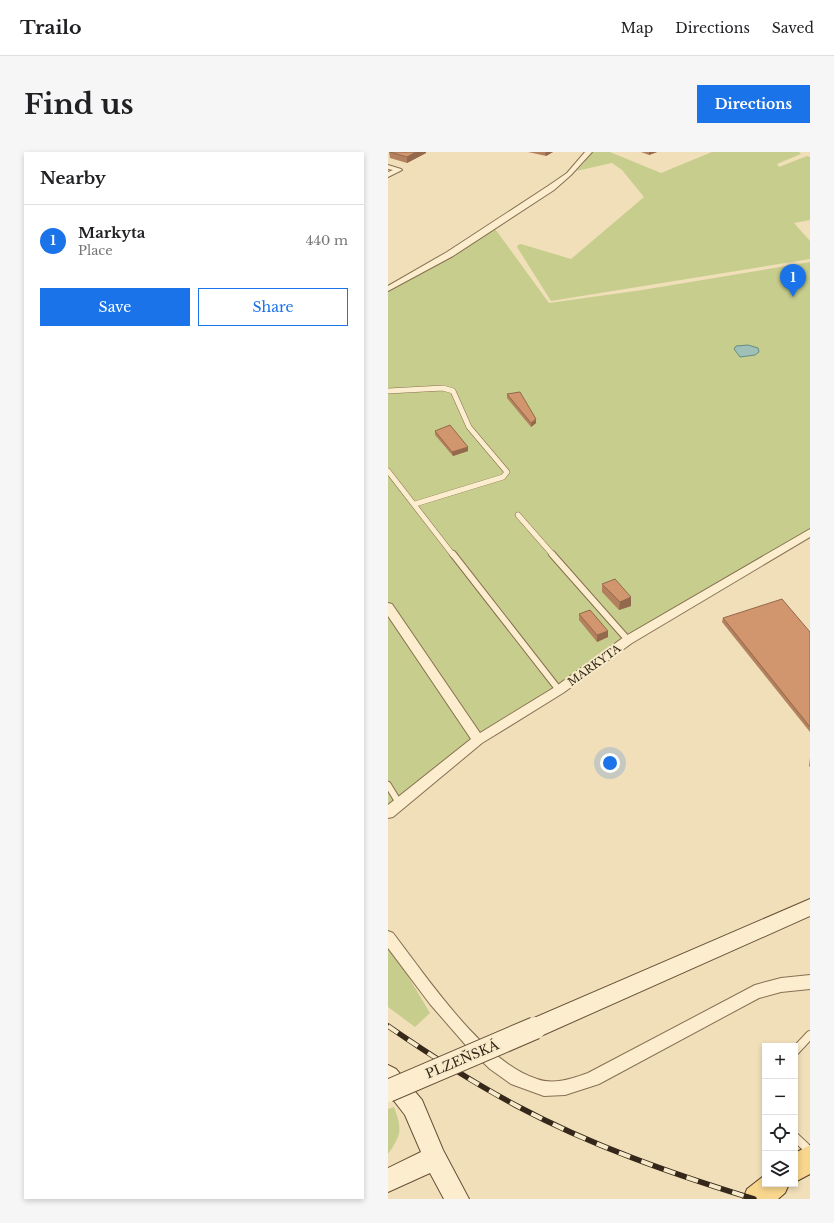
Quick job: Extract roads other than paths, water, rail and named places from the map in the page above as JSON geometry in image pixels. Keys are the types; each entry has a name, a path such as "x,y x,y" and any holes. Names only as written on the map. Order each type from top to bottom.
{"main road":[{"name":"PLZEŇSKÁ","path":"388,1091 810,907"},
{"path":"388,1076 414,1108 435,1158 457,1199"},
{"path":"388,1180 435,1158"},
{"path":"798,1167 810,1158"},
{"path":"757,1199 772,1187"}],"street":[{"path":"388,289 450,254 551,188 570,174 589,152"},
{"path":"388,167 399,170 388,175"},
{"name":"MARKYTA","path":"388,813 478,740 559,690 628,640 810,532"},
{"path":"388,607 478,740"},
{"path":"388,937 464,1033 507,1072 521,1081 537,1087 554,1089 574,1086 593,1079 755,992 782,985 810,982"}],"lane":[{"path":"388,391 442,388 453,391 469,427 508,472 503,477 415,504"},
{"path":"388,471 559,690"},
{"path":"518,515 628,640"},
{"path":"388,785 399,803"},
{"path":"798,1048 810,1036"},
{"path":"798,1140 810,1150"}],"water":[{"path":"748,345 758,348 759,352 755,355 740,357 734,349 736,346"}],"railway":[{"path":"388,1026 467,1078 517,1106 574,1134 693,1180 754,1199"}],"place":[{"name":"Markyta","path":"793,297"}]}
